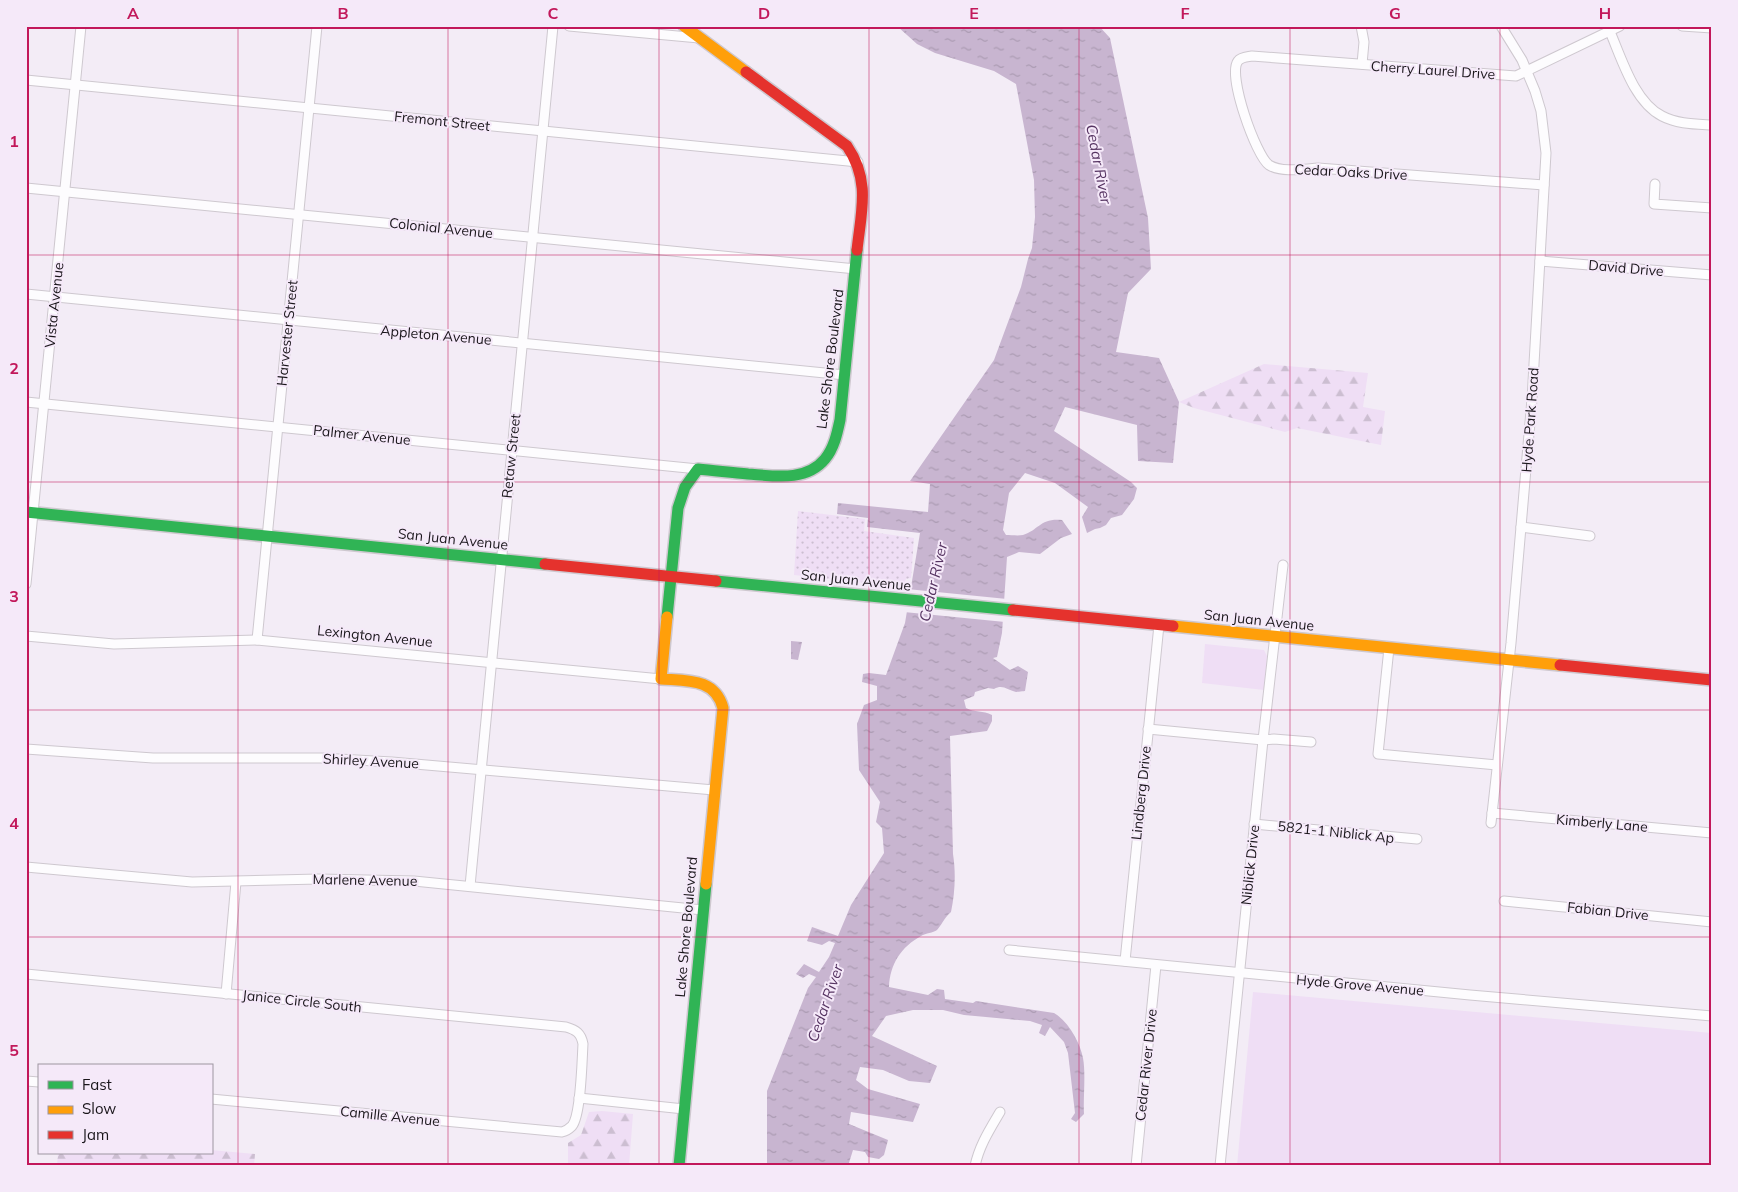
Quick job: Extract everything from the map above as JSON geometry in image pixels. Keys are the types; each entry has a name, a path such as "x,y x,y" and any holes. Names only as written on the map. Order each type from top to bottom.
{"main road":[{"name":"Lake Shore Boulevard","path":"684,26 847,146 858,162 863,189 837,438 827,459 818,467 799,476 784,478 698,469"},
{"path":"662,679 678,508 682,489 698,469"},
{"name":"San Juan Avenue","path":"30,512 1712,680"},
{"name":"Lexington Avenue","path":"662,679 703,684 710,686 717,692"},
{"name":"Lake Shore Boulevard","path":"678,1166 723,708 717,692"}],"street":[{"name":"Vista Avenue","path":"26,584 30,512 44,403 81,26"},
{"name":"Harvester Street","path":"257,640 317,26"},
{"name":"Retaw Street","path":"470,886 553,26"},
{"path":"569,26 699,38"},
{"path":"1361,26 1364,42 1362,64"},
{"name":"Hyde Park Road","path":"1491,823 1509,660 1532,399 1546,153 1541,110 1528,70 1500,26"},
{"name":"Cherry Laurel Drive","path":"1238,61 1244,57 1252,56 1516,76 1608,29 1620,26"},
{"path":"1682,26 1712,28"},
{"path":"1608,29 1636,90 1652,110 1662,117 1674,120 1712,125"},
{"name":"Cedar Oaks Drive","path":"1238,61 1235,70 1239,97 1262,155 1270,165 1284,169 1318,168 1544,185"},
{"name":"Fremont Street","path":"26,80 858,162"},
{"path":"1655,184 1654,204 1712,208"},
{"name":"Colonial Avenue","path":"26,188 856,269"},
{"name":"David Drive","path":"1540,261 1712,275"},
{"name":"Appleton Avenue","path":"26,294 845,375"},
{"name":"Palmer Avenue","path":"26,402 698,469"},
{"path":"1521,527 1590,536"},
{"name":"Niblick Drive","path":"1220,1166 1282,566"},
{"name":"Lindberg Drive","path":"1125,961 1158,625"},
{"name":"Lexington Avenue","path":"26,636 114,644 257,640 662,679"},
{"path":"1389,648 1378,754 1497,765"},
{"path":"1148,729 1263,740 1274,738 1311,742"},
{"name":"Shirley Avenue","path":"26,749 153,758 330,759 392,762 714,790"},
{"name":"Kimberly Lane","path":"1492,813 1712,833"},
{"name":"5821-1 Niblick Ap","path":"1254,824 1417,839"},
{"name":"Marlene Avenue","path":"26,868 171,881 236,882 378,879 470,886 703,910"},
{"path":"226,994 236,882"},
{"name":"Fabian Drive","path":"1504,901 1712,922"},
{"name":"Hyde Grove Avenue","path":"1009,950 1712,1016"},
{"name":"Cedar River Drive","path":"1136,1166 1156,965"},
{"name":"Janice Circle South","path":"26,974 566,1027 577,1032 581,1036 583,1044 579,1098"},
{"path":"579,1098 684,1109"},
{"name":"Camille Avenue","path":"212,1099 556,1132 568,1130 575,1120 579,1098"},
{"path":"975,1166 983,1142 1000,1112"}],"green space":[{"path":"1264,364 1368,373 1363,407 1385,411 1381,445 1297,428 1285,432 1194,408 1179,402"},
{"path":"798,511 865,519 864,531 914,538 911,578 906,579 902,587 794,575"},
{"path":"1205,644 1264,650 1267,656 1264,690 1202,683"},
{"path":"1253,992 1712,1033 1712,1166 1237,1166"},
{"path":"602,1111 633,1114 629,1166 568,1166 568,1143 581,1135 589,1112"},
{"path":"212,1150 255,1154 254,1166 57,1166 58,1154 212,1154"}],"water":[{"name":"Cedar River","path":"897,26 1099,26 1110,38 1148,218 1151,269 1128,293 1116,352 1159,358 1179,402 1173,463 1138,461 1137,425 1065,407 1054,431 1131,482 1137,488 1134,499 1122,515 1111,518 1106,525 1087,533 1082,517 1088,507 1055,483 1025,473 1009,493 1003,530 1006,535 1023,535 1044,523 1055,520 1062,520 1072,534 1061,538 1040,554 1019,552 1007,557 1002,633 997,657 993,658 1010,670 1018,666 1028,672 1025,691 1016,692 1003,687 988,688 975,692 974,696 964,700 966,708 992,715 992,721 987,731 950,736 955,876 951,912 937,930 914,940 902,951 894,964 890,979 889,987 928,995 937,989 944,990 945,999 973,1003 976,1001 1054,1013 1073,1032 1083,1058 1084,1114 1076,1122 1071,1119 1075,1113 1068,1053 1064,1042 1050,1027 1045,1036 1039,1033 1042,1025 1030,1021 964,1015 943,1010 913,1010 886,1016 872,1036 937,1066 930,1083 909,1081 883,1070 860,1067 856,1080 868,1089 920,1104 913,1122 851,1112 849,1124 888,1140 884,1155 879,1159 868,1157 865,1152 853,1150 848,1166 767,1166 767,1091 808,988 816,977 809,974 803,978 796,974 804,964 819,972 829,957 835,943 829,941 822,945 807,941 812,927 838,936 851,905 884,853 882,828 876,822 880,802 859,770 857,724 864,705 877,700 877,686 862,682 863,674 886,675 905,623 920,533 867,527 868,518 837,514 838,503 928,512 930,484 910,481 994,360 1021,287 1032,248 1035,217 1034,180 1016,84 994,71 935,53 917,44"},
{"path":"791,641 802,642 798,660 791,659"}],"pier":[{"path":"907,589 1007,599 1005,622 904,612"}],"traffic: fast":[{"path":"667,617 678,508 685,487 698,469 768,476 789,476 809,471 825,459 831,450 840,420 857,250"},
{"path":"26,512 545,564"},
{"path":"716,581 1013,610"},
{"path":"679,1166 706,884"}],"traffic: slow":[{"path":"684,26 746,72"},
{"path":"667,617 661,679 690,681 707,686 714,691 723,708 706,884"},
{"path":"1173,626 1560,665"}],"traffic: jam":[{"path":"746,72 847,146 854,159 862,184 862,210 857,250"},
{"path":"545,564 716,581"},
{"path":"1013,610 1173,626"},
{"path":"1560,665 1712,680"}]}
